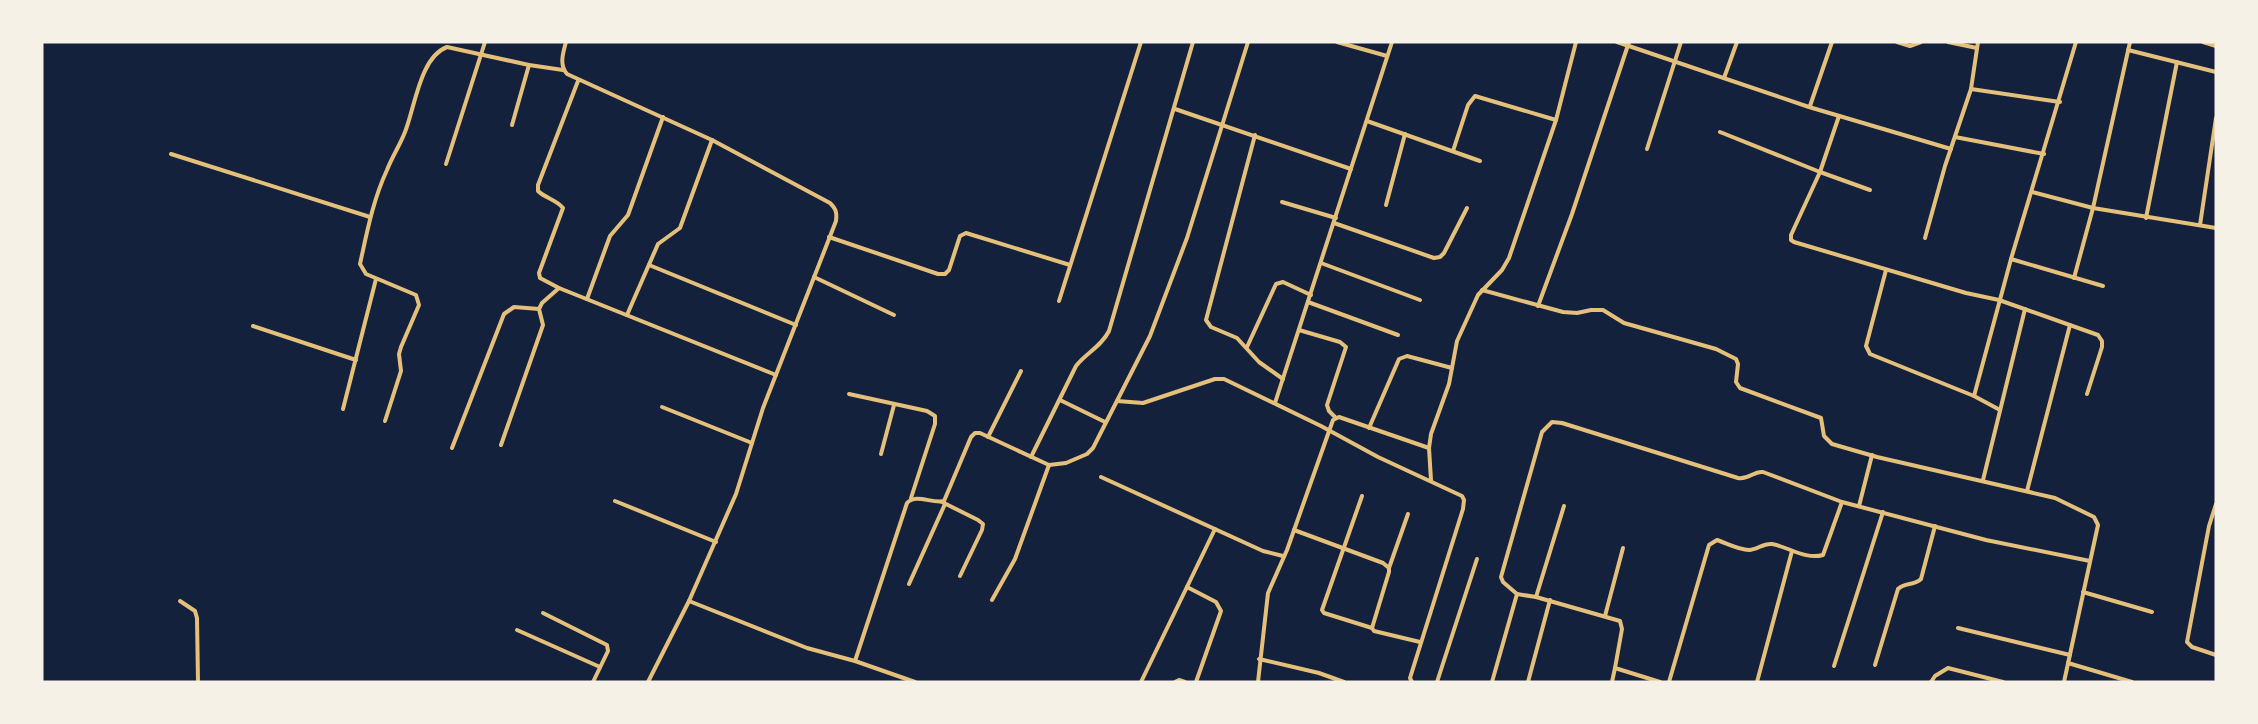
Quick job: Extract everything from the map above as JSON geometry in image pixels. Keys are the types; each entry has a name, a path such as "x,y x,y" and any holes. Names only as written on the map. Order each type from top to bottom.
{"street":[{"path":"446,164 485,42"},
{"path":"563,70 566,42"},
{"path":"1059,301 1141,42"},
{"path":"1031,456 1076,366 1082,358 1101,344 1109,331 1193,42"},
{"path":"909,584 971,437 975,433 1049,465 1062,465 1090,452 1150,336 1187,238 1248,42"},
{"path":"1337,42 1387,56"},
{"path":"1275,403 1392,42"},
{"path":"1431,480 1429,448 1434,422 1445,396 1457,341 1482,290 1502,270 1509,258 1556,120 1576,42"},
{"path":"1617,42 1629,44 1675,62 1839,116 1951,149"},
{"path":"1647,149 1681,42"},
{"path":"1724,78 1737,42"},
{"path":"1809,106 1832,42"},
{"path":"1897,42 1910,46 1921,42"},
{"path":"1948,42 1977,48"},
{"path":"1925,238 1971,89 1978,42"},
{"path":"1974,396 1999,300 2060,102 2076,42"},
{"path":"2074,278 2093,208 2130,42"},
{"path":"2203,42 2216,46"},
{"path":"1538,306 1572,214 1629,44"},
{"path":"386,421 401,371 399,354 419,304 416,295 363,272 360,264 370,217 387,170 405,132 428,63 446,45 528,65 563,70 578,81 712,140 830,203 837,213 776,375 736,494 689,601 648,682"},
{"path":"2128,50 2216,72"},
{"path":"2146,218 2177,62"},
{"path":"512,124 528,65"},
{"path":"578,81 538,188 541,194 563,208 539,275 542,280 776,375"},
{"path":"1971,89 2060,102"},
{"path":"1453,151 1468,105 1475,96 1556,120"},
{"path":"1175,109 1223,123 1351,169"},
{"path":"1839,116 1820,171 1791,235 1791,240 1886,270 1999,300 2098,335 2102,341 2102,347 2087,394"},
{"path":"587,299 610,236 628,215 663,117"},
{"path":"2200,225 2216,118"},
{"path":"1367,121 1480,161"},
{"path":"1720,132 1870,190"},
{"path":"1386,205 1405,134"},
{"path":"1255,135 1205,317 1211,327 1237,338 1259,362 1283,380"},
{"path":"1955,137 2044,154"},
{"path":"627,315 660,241 680,228 712,140"},
{"path":"171,154 370,217"},
{"path":"2032,192 2093,208 2216,228"},
{"path":"1282,202 1336,218"},
{"path":"1334,223 1434,258 1444,253 1467,208"},
{"path":"829,237 938,274 945,274 949,270 960,236 966,234 1070,266"},
{"path":"2011,259 2103,286"},
{"path":"1321,262 1420,300"},
{"path":"649,265 796,325"},
{"path":"1886,270 1866,346 1867,351 1974,396 2000,410"},
{"path":"814,277 894,315"},
{"path":"343,409 376,279"},
{"path":"1247,347 1276,284 1283,282 1311,295"},
{"path":"501,445 543,325 539,309 542,303 560,288"},
{"path":"1482,290 1538,306 1577,313 1603,310 1624,323 1716,349 1736,359 1738,364 1736,382 1740,388 1821,418 1824,436 1832,444 2055,498 2094,517 2098,525 2064,682"},
{"path":"1308,302 1398,335"},
{"path":"452,448 504,314 513,307 539,309"},
{"path":"1983,480 2025,309"},
{"path":"2027,491 2070,325"},
{"path":"253,326 356,360"},
{"path":"1299,330 1340,342 1346,347 1327,405 1336,418 1429,448"},
{"path":"1370,428 1399,359 1407,356 1452,368"},
{"path":"988,437 1021,371"},
{"path":"1116,400 1143,403 1220,379 1230,381 1378,458 1431,480 1462,496 1464,505 1420,642 1410,678 1412,682"},
{"path":"849,394 927,411 935,416 935,424 855,661"},
{"path":"1060,400 1105,422"},
{"path":"881,454 894,405"},
{"path":"662,407 752,443"},
{"path":"1257,682 1265,603 1329,431 1336,418"},
{"path":"1612,682 1622,625 1620,621 1550,600 1517,594 1503,582 1501,577 1542,432 1552,422 1562,423 1738,478 1745,479 1756,472 1763,472 1858,506 1986,540 2090,561"},
{"path":"1858,506 1872,455"},
{"path":"992,600 1015,559 1049,465"},
{"path":"1101,477 1263,551 1284,556"},
{"path":"1362,496 1342,548 1322,612 1372,628 1374,631 1420,642"},
{"path":"910,499 943,503 982,524 982,530 960,576"},
{"path":"615,501 716,542"},
{"path":"1669,682 1713,541 1717,540 1745,550 1753,550 1766,544 1814,557 1823,555 1842,501"},
{"path":"2216,504 2209,526 2187,642 2192,647 2216,655"},
{"path":"1536,597 1564,506"},
{"path":"1834,666 1883,512"},
{"path":"1372,628 1389,568 1408,514"},
{"path":"1875,665 1898,589 1903,584 1918,582 1922,579 1935,526"},
{"path":"1140,682 1215,529"},
{"path":"1294,530 1389,568"},
{"path":"1605,616 1623,548"},
{"path":"1756,682 1792,551"},
{"path":"1437,682 1477,559"},
{"path":"1187,587 1216,602 1221,612 1196,682"},
{"path":"2083,592 2152,612"},
{"path":"1492,682 1517,594"},
{"path":"1528,682 1550,600"},
{"path":"180,601 195,611 197,618 198,682"},
{"path":"689,601 807,648 855,661 915,682"},
{"path":"543,613 607,645 608,651 592,682"},
{"path":"1958,628 2070,655"},
{"path":"517,630 600,667"},
{"path":"1260,659 1344,682"},
{"path":"2068,663 2132,682"},
{"path":"1615,668 1660,682"},
{"path":"1931,682 1948,668 1953,668 2003,682"},
{"path":"1175,682 1179,680 1185,682"}]}
